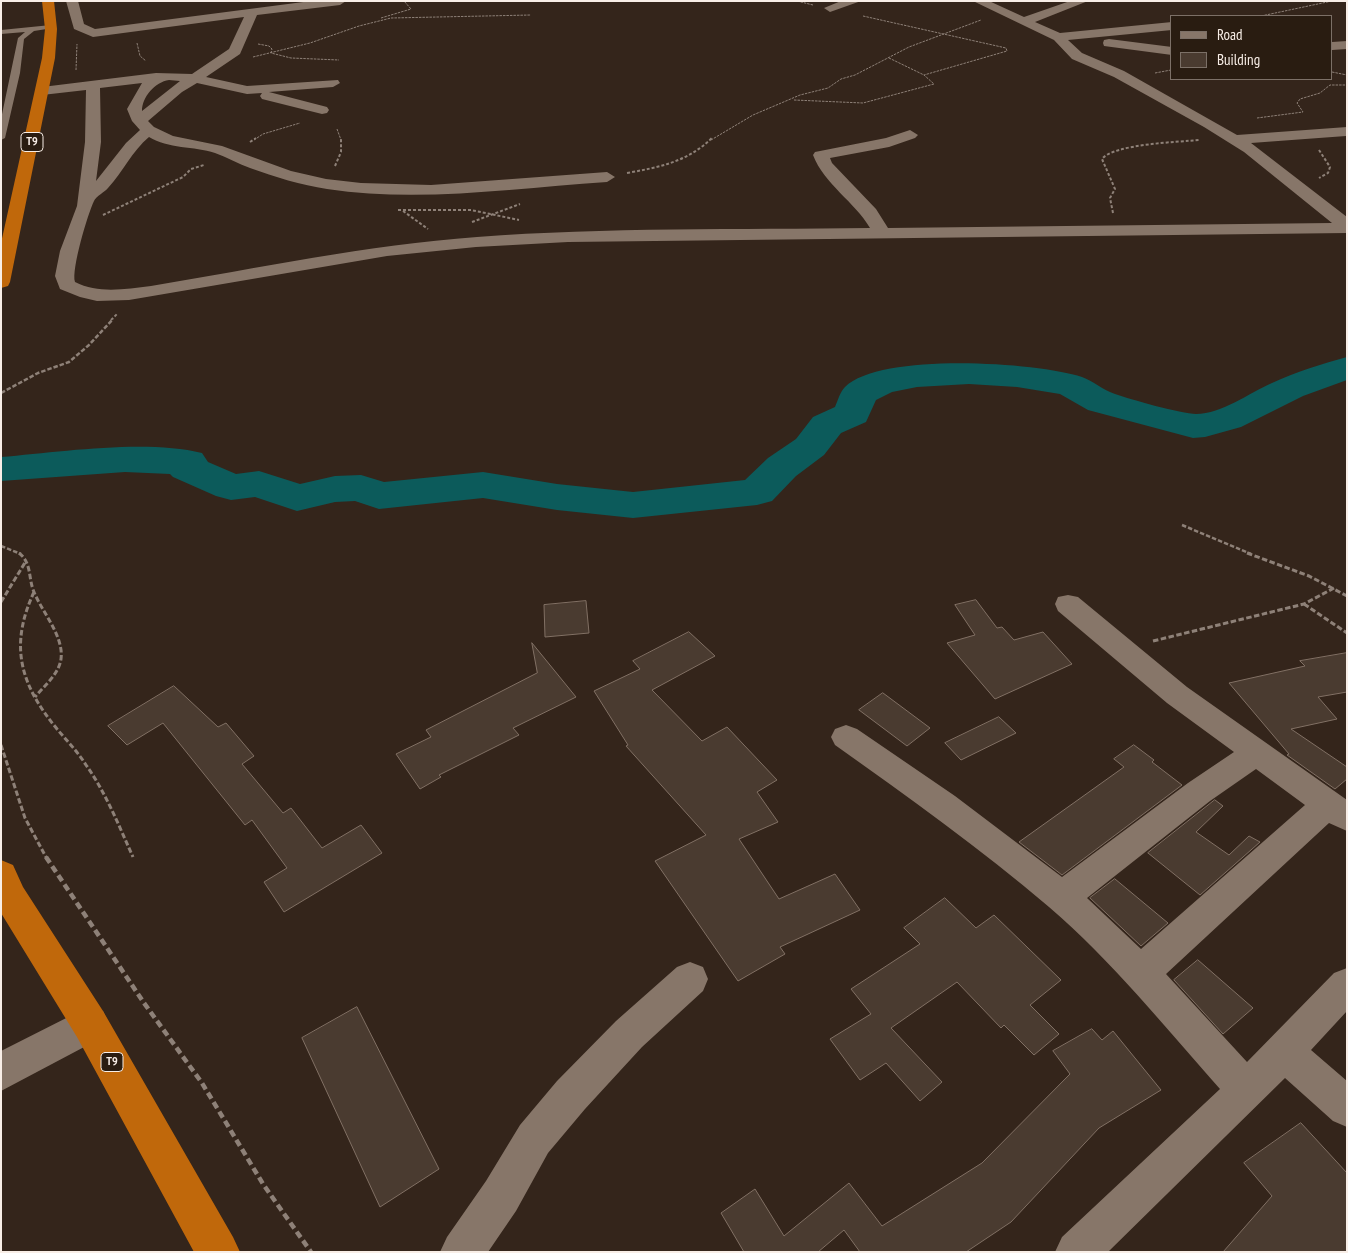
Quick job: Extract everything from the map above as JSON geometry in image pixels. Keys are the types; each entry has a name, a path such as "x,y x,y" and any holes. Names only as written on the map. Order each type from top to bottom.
{"highway":[{"name":"T9","path":"1,282 24,184 42,91 52,20 48,1"},
{"name":"T9","path":"1,875 9,895 90,1024 218,1252"}],"street":[{"path":"72,1 78,26 86,31 101,33 340,1"},
{"path":"830,8 856,1"},
{"path":"979,1 1058,37 1077,56 1119,74 1234,139 1301,189 1347,227"},
{"path":"1025,21 1082,1"},
{"path":"86,198 105,185 143,126 165,98 236,51 252,13"},
{"path":"1058,37 1170,26"},
{"path":"1101,43 1170,50"},
{"path":"1333,46 1347,45"},
{"path":"42,91 157,77 213,67"},
{"path":"322,110 195,78 157,77 144,90 134,109 143,126 163,139 207,147 285,174 324,184 397,189 445,188 606,177"},
{"path":"247,90 333,83"},
{"path":"93,85 93,142 86,198 69,250 64,276 67,285 92,296 117,296 151,292 387,251 476,242 568,237 1347,227"},
{"path":"1234,139 1346,131"},
{"path":"882,233 870,213 825,164 821,155 889,142 910,135"},
{"path":"1068,604 1177,695 1337,811 1141,973"},
{"path":"846,737 944,805 1062,897 1141,973 1247,1090"},
{"path":"1062,897 1199,792 1258,752"},
{"path":"462,1252 501,1196 534,1139 629,1034 690,979"},
{"path":"1077,1252 1247,1090 1347,985"},
{"path":"1,1072 90,1024"},
{"path":"1285,1052 1347,1107"}],"lane":[{"path":"1,32 51,27"},
{"path":"1,138 20,38 32,29"},
{"path":"1,103 10,98"}],"path":[{"path":"213,67 326,38 411,9 404,1"},
{"path":"797,1 1006,48 1008,51 924,75"},
{"path":"1266,15 1332,1"},
{"path":"606,177 655,168 681,160 698,152 716,136 753,114 807,92 828,88 837,81 855,75 945,34 989,16 1004,13"},
{"path":"368,23 405,17 531,15"},
{"path":"135,28 138,51 143,59 152,66 157,77"},
{"path":"70,88 78,62 78,42 86,31"},
{"path":"271,53 291,58 339,60"},
{"path":"791,100 848,103 871,102 934,84 924,75 889,58"},
{"path":"1333,72 1347,75"},
{"path":"1256,118 1303,112 1297,103 1300,99 1317,96 1327,90 1328,86 1347,84"},
{"path":"77,228 183,177 191,169 228,153 262,134 304,123"},
{"path":"324,184 342,150 342,142 337,128"},
{"path":"1299,134 1322,153 1330,167 1328,173 1301,189"},
{"path":"1122,230 1113,212 1110,198 1115,189 1102,159 1105,155 1110,152 1152,145 1234,139"},
{"path":"465,223 525,202"},
{"path":"402,210 424,224 429,230"},
{"path":"387,251 398,243 434,228"},
{"path":"1,393 38,373 69,362 89,345 110,319 151,292"},
{"path":"1182,525 1334,588 1347,596"},
{"path":"1,546 21,554 26,560 34,592 49,618 62,659 51,678 35,697"},
{"path":"1,602 26,560"},
{"path":"1145,669 1152,642 1304,604 1334,588"},
{"path":"34,592 21,620 19,652 23,673 35,697 56,728 79,753 99,786 134,857"},
{"path":"1304,604 1347,633"},
{"path":"1,745 25,818 51,867 144,1003 202,1082 263,1184 311,1252"}],"building":[{"path":"976,600 997,628 1002,627 1014,640 1043,632 1072,664 995,699 947,643 975,635 955,605"},
{"path":"586,601 589,633 545,637 544,605"},
{"path":"689,632 715,656 652,690 702,741 727,727 777,780 757,792 778,822 739,839 779,899 835,874 860,910 780,947 785,954 738,981 655,861 706,835 626,746 628,745 594,691 640,669 633,661"},
{"path":"532,643 576,697 513,728 519,735 439,775 441,777 420,789 396,754 431,737 426,730 537,673"},
{"path":"1347,653 1347,692 1318,697 1337,719 1291,729 1347,767 1347,779 1335,789 1287,755 1289,754 1229,683 1305,666 1300,661"},
{"path":"174,686 218,727 226,723 254,756 242,764 283,813 291,808 322,848 361,825 382,853 284,912 264,882 287,868 252,820 245,825 163,723 127,745 108,726"},
{"path":"883,693 930,728 907,746 859,710"},
{"path":"999,717 1016,733 961,760 945,743"},
{"path":"1134,745 1154,760 1152,762 1182,785 1062,875 1019,842 1124,767 1114,759"},
{"path":"1215,800 1223,806 1196,832 1229,855 1249,836 1260,842 1200,895 1148,853"},
{"path":"1115,879 1168,923 1141,946 1090,898"},
{"path":"945,898 976,928 994,915 1061,980 1030,1005 1059,1034 1034,1055 1004,1025 1001,1028 957,982 891,1028 942,1082 920,1101 886,1063 860,1080 830,1039 871,1014 851,989 920,944 904,928"},
{"path":"1198,960 1253,1008 1223,1034 1174,980"},
{"path":"357,1007 439,1169 380,1207 302,1038"},
{"path":"1092,1029 1102,1040 1113,1031 1161,1090 1099,1128 1011,1222 966,1252 860,1252 844,1230 818,1252 744,1252 721,1213 755,1189 784,1236 849,1183 882,1226 982,1163 1070,1074 1053,1051"},
{"path":"1301,1123 1347,1173 1347,1252 1223,1252 1272,1196 1244,1163"}],"waterway":[{"path":"1,469 125,460 188,462 187,468 231,487 259,484 297,498 335,489 361,488 379,496 483,485 557,497 633,505 757,492 782,467 810,447 827,425 852,414 859,394 881,383 917,376 969,373 1017,376 1070,385 1101,402 1193,426 1216,423 1227,419 1290,388 1347,368"}]}
